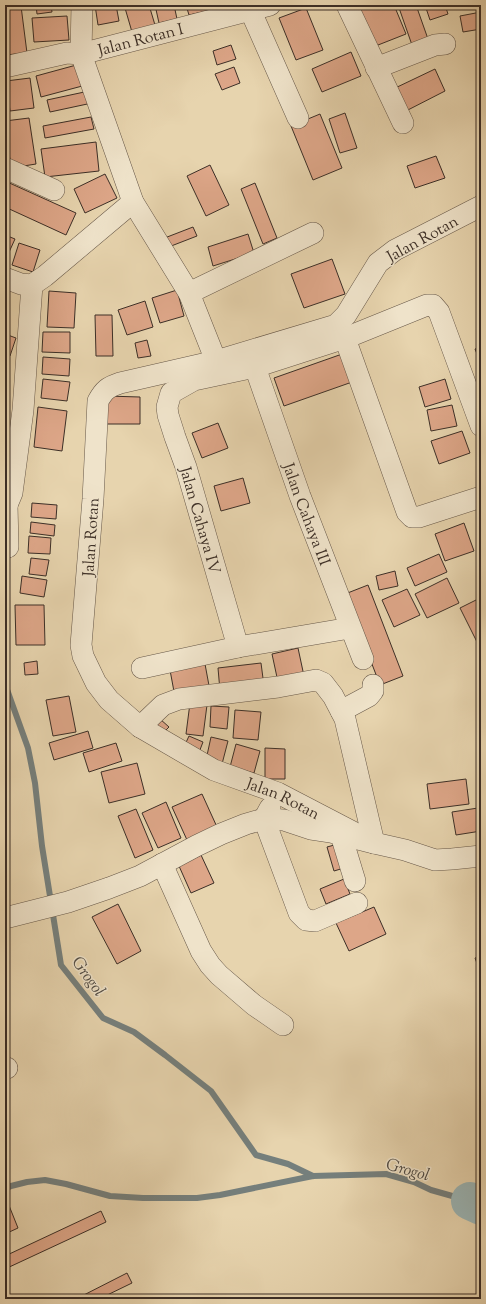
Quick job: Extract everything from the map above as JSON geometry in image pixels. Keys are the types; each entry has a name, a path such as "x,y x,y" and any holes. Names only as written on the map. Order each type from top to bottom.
{"street":[{"path":"82,5 81,54 133,202 189,293 216,361"},
{"name":"Jalan Rotan I","path":"5,67 67,53 81,54 248,7 270,5"},
{"path":"346,5 403,124"},
{"path":"248,7 298,118"},
{"path":"376,68 435,45 445,44"},
{"path":"5,168 54,190"},
{"path":"5,278 21,284 32,285 45,276 114,216 133,202"},
{"name":"Jalan Rotan","path":"481,206 395,250 378,263 346,315 336,325 216,361 110,386 103,392 98,401 93,499 81,645 83,656 96,683 110,700 140,727 214,770 278,793 374,843 405,850 435,860 481,856"},
{"path":"189,293 313,233"},
{"path":"8,547 6,505 12,493 23,410 32,285"},
{"path":"255,367 348,337 427,305 433,305 440,312 481,426"},
{"path":"348,337 347,344 407,512 412,518 419,517 481,497"},
{"name":"Jalan Cahaya IV","path":"238,647 186,467 174,437 167,407 171,393 194,380 255,367"},
{"name":"Jalan Cahaya III","path":"255,367 300,496 363,659"},
{"path":"142,668 238,647 350,628"},
{"path":"5,918 68,902 140,876 221,834 246,824 264,819 284,820 311,829 332,832 374,843 345,719 328,688 323,683 316,680 278,687 179,700 163,705 140,727"},
{"path":"341,712 369,696 373,691 373,685"},
{"path":"278,793 264,819 299,913 306,920 315,920 357,903"},
{"path":"341,835 355,881"},
{"path":"162,864 201,951 210,965 254,1006 283,1025"}],"building":[{"path":"36,5 51,5 52,12 37,14"},
{"path":"95,5 116,5 119,21 98,25"},
{"path":"136,5 149,5 155,25 132,32 125,8"},
{"path":"155,5 174,5 177,19 159,23"},
{"path":"186,5 234,5 189,15"},
{"path":"357,5 394,5 406,34 373,47"},
{"path":"398,5 416,5 428,39 412,45"},
{"path":"425,5 445,5 448,14 430,20"},
{"path":"450,5 481,5 481,6 450,9"},
{"path":"21,6 27,53 5,55 5,8"},
{"path":"306,8 323,50 296,60 279,18"},
{"path":"481,12 481,29 463,32 460,16"},
{"path":"67,16 69,40 34,42 32,18"},
{"path":"231,45 236,59 217,65 213,51"},
{"path":"351,52 361,76 322,92 312,69"},
{"path":"80,64 86,85 41,97 36,76"},
{"path":"234,67 240,83 222,90 215,74"},
{"path":"435,69 445,91 402,113 391,90"},
{"path":"30,78 34,108 10,111 6,81"},
{"path":"89,91 92,103 50,112 47,100"},
{"path":"345,113 357,148 340,153 329,119"},
{"path":"320,114 342,168 313,180 291,126"},
{"path":"91,117 94,129 45,138 43,126"},
{"path":"29,118 36,164 11,168 5,121"},
{"path":"96,142 99,171 45,177 41,149"},
{"path":"436,156 445,178 415,188 407,166"},
{"path":"210,165 229,205 206,216 187,176"},
{"path":"105,174 117,198 85,213 74,189"},
{"path":"5,181 76,213 66,235 5,207"},
{"path":"255,183 277,238 263,244 241,189"},
{"path":"193,227 197,236 166,248 162,239"},
{"path":"248,234 254,253 213,266 208,247"},
{"path":"5,235 15,239 5,261"},
{"path":"19,243 40,250 33,272 12,265"},
{"path":"332,259 345,294 304,308 291,274"},
{"path":"177,290 184,316 160,323 152,298"},
{"path":"49,291 76,293 74,328 47,327"},
{"path":"145,301 153,327 127,335 118,310"},
{"path":"95,315 112,315 113,356 96,356"},
{"path":"43,332 70,332 70,353 42,352"},
{"path":"5,334 16,338 10,356 5,355"},
{"path":"147,340 151,356 138,358 135,343"},
{"path":"481,347 481,364 475,349"},
{"path":"345,353 355,381 284,406 274,378"},
{"path":"5,357 9,359 5,369"},
{"path":"43,357 70,359 69,376 42,374"},
{"path":"43,379 70,382 67,401 41,398"},
{"path":"445,379 451,399 425,407 419,387"},
{"path":"106,396 140,397 140,424 106,424"},
{"path":"452,405 457,426 431,431 427,410"},
{"path":"38,407 67,411 62,451 34,447"},
{"path":"218,423 228,448 202,458 192,433"},
{"path":"462,431 470,453 439,464 431,441"},
{"path":"243,478 250,503 221,511 214,486"},
{"path":"32,503 57,505 56,519 31,517"},
{"path":"31,522 55,525 54,536 30,533"},
{"path":"464,523 474,551 445,561 435,534"},
{"path":"29,536 51,538 50,554 28,553"},
{"path":"439,554 447,572 415,586 407,568"},
{"path":"31,558 49,560 46,576 29,574"},
{"path":"395,571 398,586 379,590 376,576"},
{"path":"22,576 47,580 44,597 20,593"},
{"path":"447,578 459,603 427,618 415,594"},
{"path":"368,585 403,676 380,685 345,594"},
{"path":"407,589 420,615 394,627 382,600"},
{"path":"476,600 481,610 481,640 477,642 460,608"},
{"path":"15,605 44,605 45,645 16,645"},
{"path":"298,648 304,676 278,682 272,654"},
{"path":"37,661 38,674 25,675 24,663"},
{"path":"261,663 264,686 220,691 218,668"},
{"path":"205,664 210,691 175,697 170,670"},
{"path":"69,696 76,732 53,736 46,700"},
{"path":"190,703 207,705 203,736 186,734"},
{"path":"211,706 229,707 227,729 210,727"},
{"path":"235,710 261,712 258,740 233,738"},
{"path":"160,719 169,727 161,735 152,727"},
{"path":"88,731 93,748 54,760 49,743"},
{"path":"189,736 203,742 198,755 183,749"},
{"path":"211,737 228,741 222,764 206,760"},
{"path":"116,743 122,761 89,772 83,753"},
{"path":"236,744 260,751 254,773 230,767"},
{"path":"265,748 285,749 285,779 265,779"},
{"path":"137,763 145,794 109,803 101,772"},
{"path":"466,779 469,804 430,809 427,784"},
{"path":"202,794 217,827 187,840 172,807"},
{"path":"166,802 181,838 158,848 142,813"},
{"path":"478,808 481,831 456,835 452,812"},
{"path":"136,809 153,850 135,858 118,816"},
{"path":"338,844 344,868 334,871 327,847"},
{"path":"201,855 214,883 191,893 179,866"},
{"path":"344,879 350,894 326,904 320,889"},
{"path":"118,904 141,951 117,964 92,917"},
{"path":"374,907 386,934 349,951 336,923"},
{"path":"481,956 481,974 475,958"},
{"path":"8,1203 18,1228 5,1234 5,1205"},
{"path":"101,1211 106,1222 5,1269 5,1256"},
{"path":"127,1273 132,1283 99,1299 76,1299"}],"waterway":[{"name":"Grogol","path":"5,684 28,748 35,783 42,846 61,965 103,1018 134,1032 211,1091 256,1155 288,1164 313,1176"},
{"name":"Grogol","path":"5,1189 27,1182 45,1180 110,1196 143,1198 197,1198 220,1195 313,1176 386,1174 414,1182 431,1190 470,1201"},
{"path":"470,1201 481,1206"}]}
